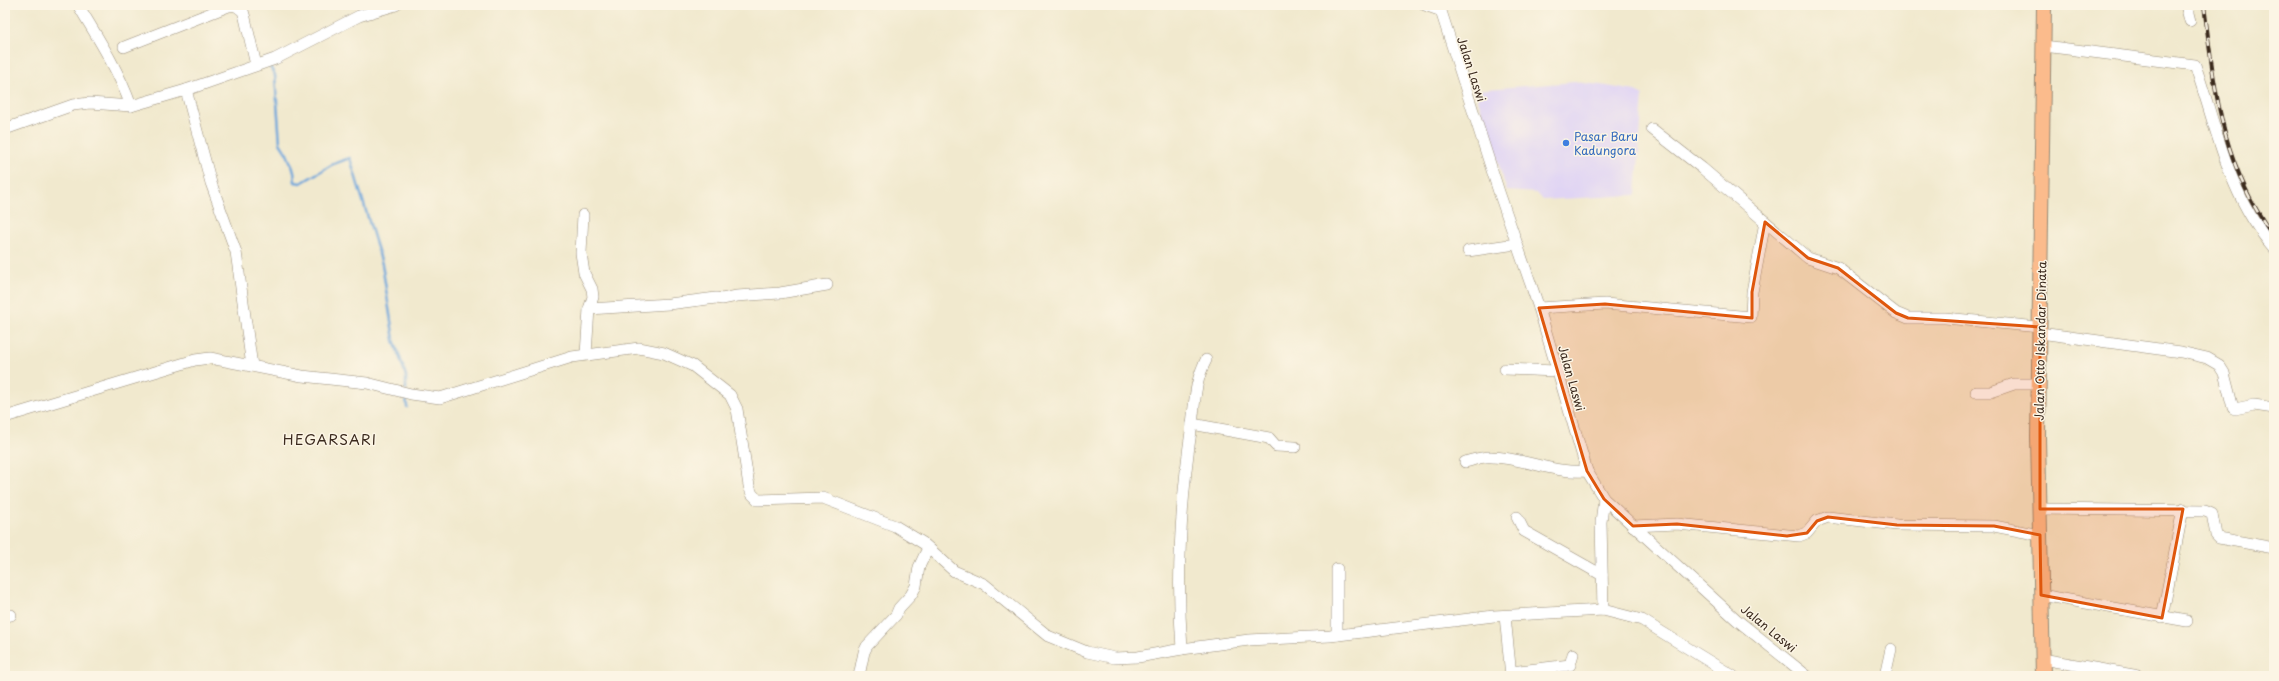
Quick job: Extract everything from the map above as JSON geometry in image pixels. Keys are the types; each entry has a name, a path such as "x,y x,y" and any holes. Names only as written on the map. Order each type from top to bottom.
{"main road":[{"name":"Jalan Otto Iskandar Dinata","path":"2043,676 2038,437 2044,5"}],"street":[{"path":"78,5 106,50 131,106"},
{"path":"124,47 235,5 243,11 258,65"},
{"path":"5,128 73,105 90,103 131,106 186,90 275,59 359,16 396,5"},
{"path":"1425,5 1439,7"},
{"path":"2186,5 2190,21"},
{"name":"Jalan Laswi","path":"1439,7 1516,244 1539,308 1556,371 1587,471 1604,499 1738,620 1807,676"},
{"path":"2044,46 2195,65 2230,177 2250,216 2274,248"},
{"path":"186,90 211,183 236,252 252,366"},
{"path":"1652,129 1702,168 1808,258 1838,268 1896,313 1908,318 1945,318 2040,330 2181,352 2207,358 2220,364 2224,373 2233,408 2235,409 2254,405 2274,408"},
{"path":"584,215 581,253 584,273 592,289 593,296 589,309 586,354"},
{"path":"1539,308 1605,304 1751,317 1752,292 1765,222"},
{"path":"1468,251 1516,244"},
{"path":"589,309 668,304 716,298 722,299 737,296 780,293 827,285"},
{"path":"5,417 195,360 210,358 302,376 367,383 411,394 440,398 586,354 639,348 664,354 693,366 730,395 737,409 749,486 752,494 758,500 823,498 895,526 928,548 954,571 990,589 1048,636 1087,652 1116,658 1138,657 1182,649 1249,640 1337,635 1505,616 1603,610 1642,620 1733,676"},
{"path":"1182,649 1178,600 1180,534 1194,395 1198,374 1206,360"},
{"path":"1505,368 1556,371"},
{"path":"1976,392 1991,392 2014,384 2039,384"},
{"path":"1192,424 1269,438 1278,447 1295,447"},
{"path":"1465,462 1490,457 1505,458 1552,469 1574,472 1587,471"},
{"path":"1603,610 1601,522 1604,499"},
{"path":"2040,508 2183,509 2205,511 2212,514 2216,535 2219,538 2274,548"},
{"path":"2162,618 2183,509"},
{"path":"1517,517 1524,531 1602,575"},
{"path":"1633,526 1677,524 1799,536 1807,533 1817,521 1828,517 1897,525 1994,526 2040,535"},
{"path":"860,676 864,652 911,595 916,586 919,567 928,548"},
{"path":"1337,570 1337,635"},
{"path":"2041,596 2162,618 2188,621"},
{"path":"1505,616 1511,674 1570,665 1573,654"},
{"path":"1885,676 1891,649"},
{"path":"2042,659 2139,676"}],"highlighted area":[{"path":"1765,222 1808,258 1838,268 1896,313 1908,318 2040,327 2040,509 2183,509 2162,618 2041,595 2040,535 1994,526 1897,525 1828,517 1817,521 1807,533 1787,536 1677,524 1633,526 1604,499 1587,471 1539,308 1605,304 1752,318 1752,292"}],"shaded area":[{"name":"Pasar Baru Kadungora","path":"1574,82 1635,91 1643,95 1636,195 1543,200 1537,193 1507,191 1475,90"}],"waterway":[{"path":"269,65 275,75 280,143 287,154 294,171 295,182 301,183 333,164 350,158 382,264 394,340 406,376 406,389"},
{"path":"406,396 407,407"}],"railway":[{"path":"2204,5 2217,97 2231,154 2242,182 2256,209 2274,237"}],"place":[{"name":"Pasar Baru Kadungora","path":"1566,143"}],"district":[{"name":"HEGARSARI","path":"330,439"}]}
